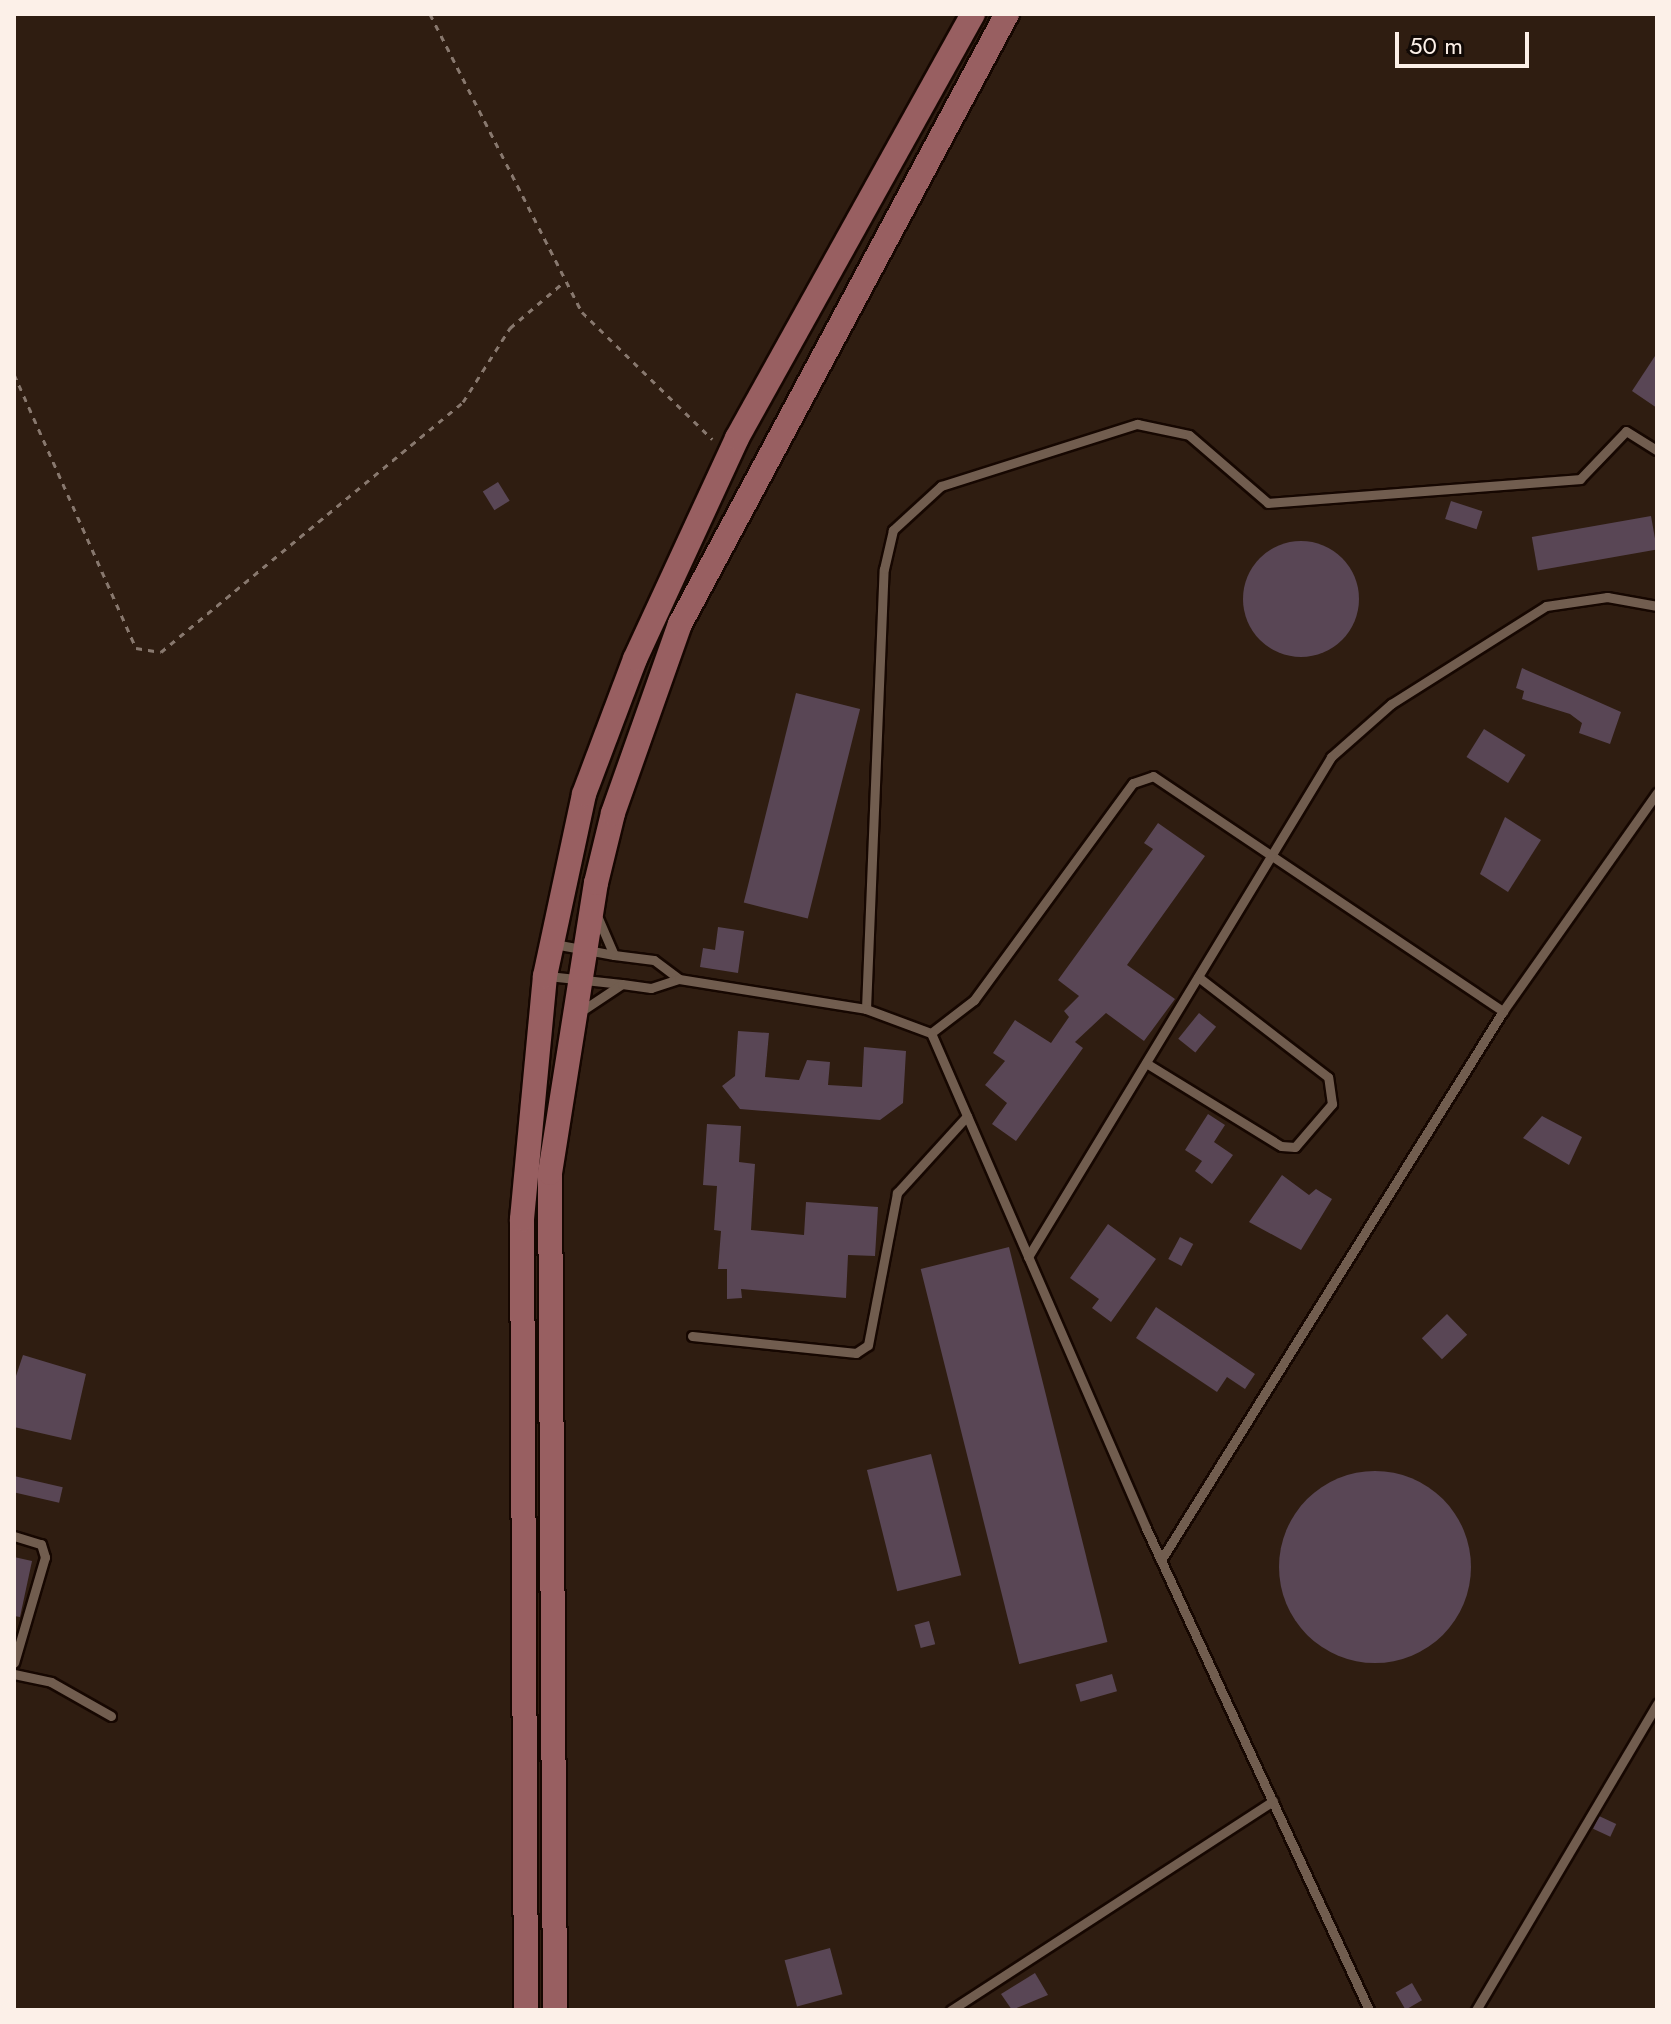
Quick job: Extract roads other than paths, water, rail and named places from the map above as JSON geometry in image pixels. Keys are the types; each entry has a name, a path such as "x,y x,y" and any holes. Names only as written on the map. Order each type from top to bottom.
{"main road":[{"path":"526,2010 518,1480 527,1108 545,976 584,794 635,659 729,456 973,14"},
{"path":"555,2010 547,1481 550,1173 576,978 596,883 613,813 680,624 1007,14"},
{"path":"518,1480 547,1481"}],"lane":[{"path":"866,1009 884,569 893,530 941,486 1137,424 1189,435 1268,503 1580,479 1626,431 1657,450"},
{"path":"1028,1257 1331,757 1391,704 1546,606 1607,597 1656,605"},
{"path":"931,1033 974,1000 1142,777 1153,776 1503,1011"},
{"path":"1161,1560 1503,1011 1657,793"},
{"path":"596,883 602,937 614,955"},
{"path":"552,944 654,960 679,979"},
{"path":"545,976 651,988 679,979 866,1009 931,1033 1161,1560 1369,2010"},
{"path":"1146,1063 1281,1146 1295,1147 1332,1104 1328,1077 1198,977"},
{"path":"570,1018 622,984"},
{"path":"692,1336 856,1353 868,1345 897,1193 967,1116"},
{"path":"14,1536 41,1544 45,1557 14,1663"},
{"path":"14,1674 51,1682 111,1716"},
{"path":"1476,2010 1657,1704"},
{"path":"951,2010 1273,1801"}]}
